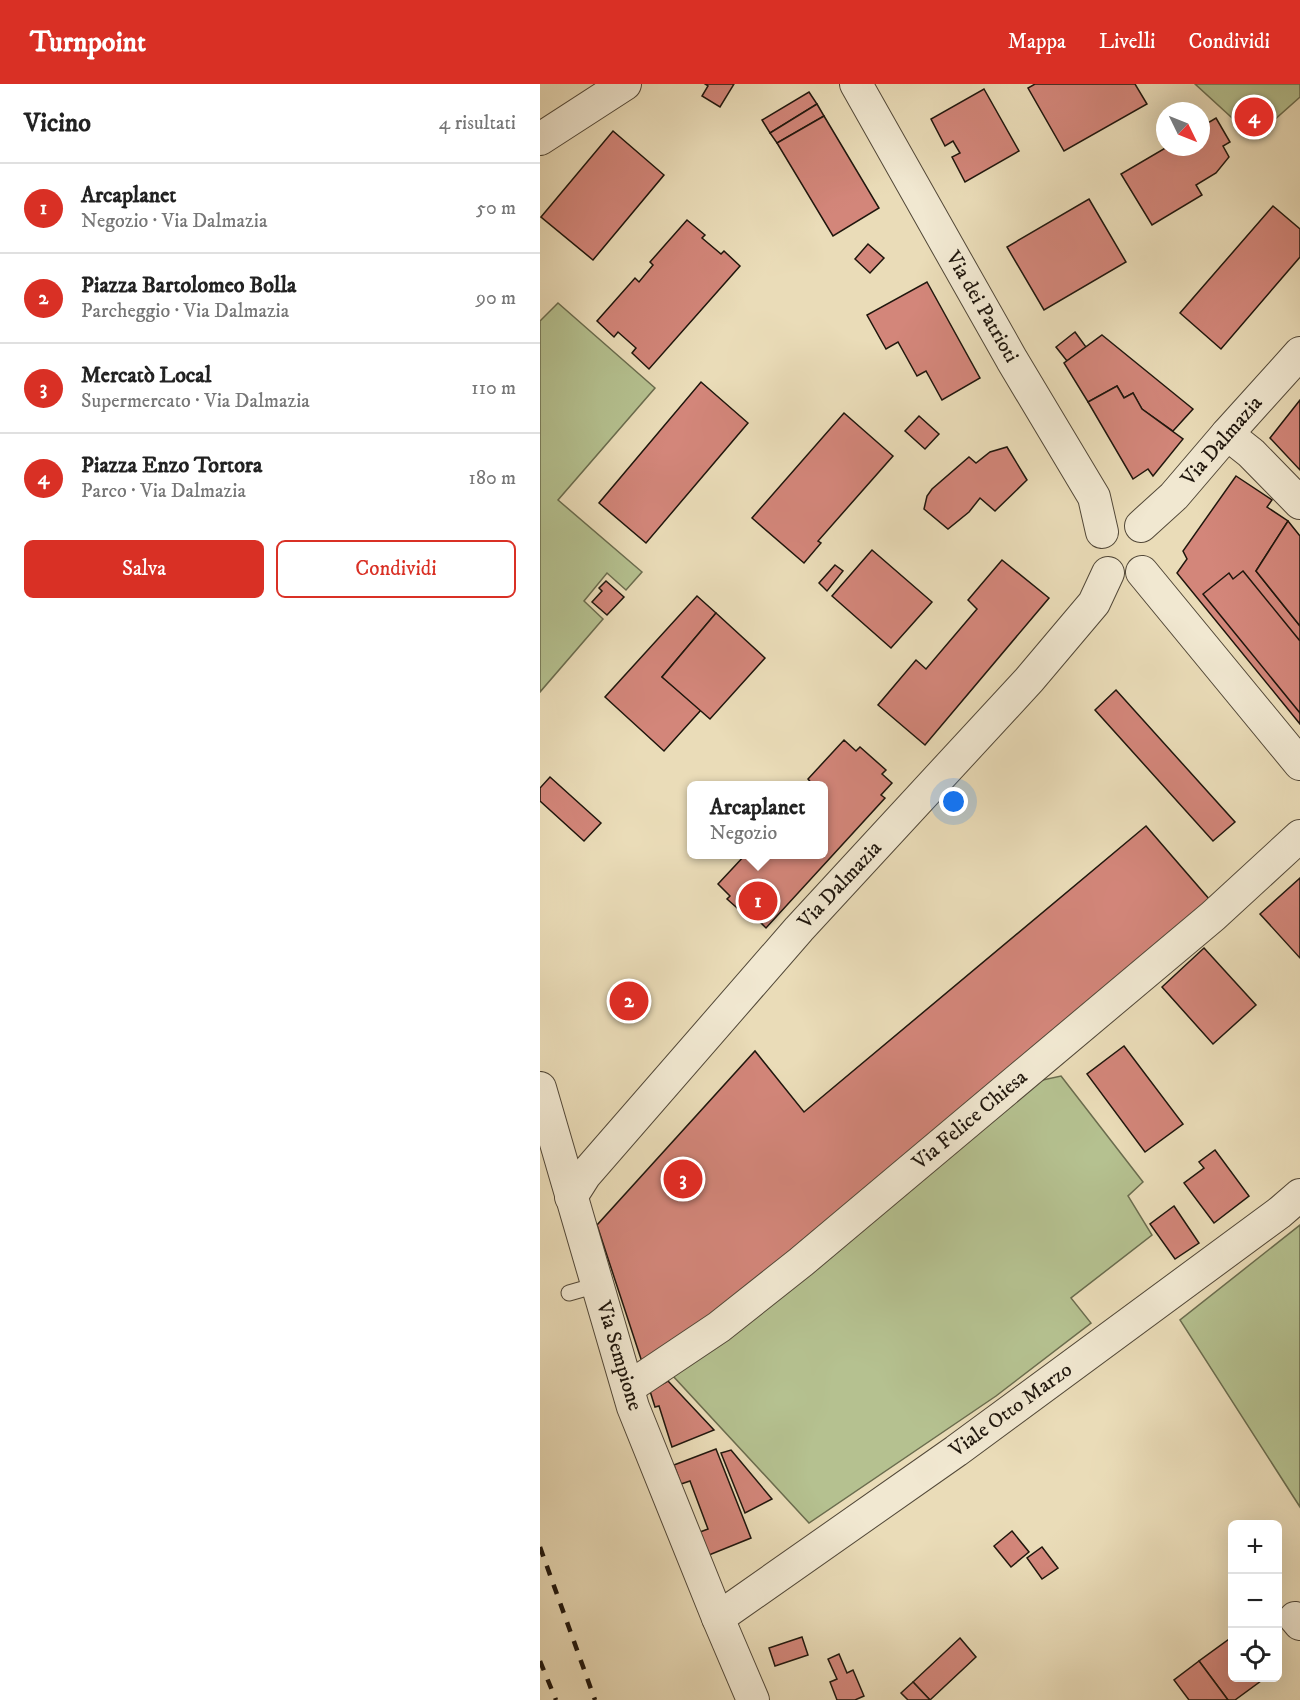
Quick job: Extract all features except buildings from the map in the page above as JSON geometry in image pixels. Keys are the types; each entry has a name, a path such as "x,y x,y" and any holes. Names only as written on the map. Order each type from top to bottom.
{"street":[{"path":"541,136 625,84"},
{"name":"Via dei Patrioti","path":"856,84 1012,360 1094,497 1102,532"},
{"name":"Via Dalmazia","path":"1141,526 1174,496 1299,356"},
{"path":"1227,434 1251,453 1300,503"},
{"path":"1121,522 1131,522 1141,526 1147,532 1153,549 1152,558 1142,572 1134,576 1125,578 1108,573 1098,558 1098,540 1102,532 1111,525 1121,522"},
{"path":"1142,572 1300,764"},
{"name":"Via Dalmazia","path":"571,1197 585,1175 799,929 1029,680 1094,603 1108,573"},
{"name":"Via Felice Chiesa","path":"628,1388 719,1327 801,1262 1213,916 1300,836"},
{"name":"Via Sempione","path":"540,1088 571,1197 583,1289 628,1388 633,1407 753,1700"},
{"name":"Viale Otto Marzo","path":"718,1618 956,1451 1279,1213 1300,1195"}],"green space":[{"path":"1195,84 1300,84 1300,97 1254,138"},
{"path":"558,303 655,388 558,500 642,572 626,590 607,573 584,601 603,619 540,692 540,321"},
{"path":"1061,1076 1143,1182 1128,1196 1152,1235 1071,1298 1091,1323 996,1396 809,1523 673,1376 1029,1083"},
{"path":"1300,1225 1300,1507 1180,1320"}],"railway":[{"path":"540,1547 595,1700"},
{"path":"540,1661 556,1700"}],"place":[{"name":"Piazza Enzo Tortora","path":"1254,117"},
{"name":"Arcaplanet","path":"758,901"},
{"name":"Piazza Bartolomeo Bolla","path":"629,1001"},
{"name":"Mercatò Local","path":"683,1179"}]}
